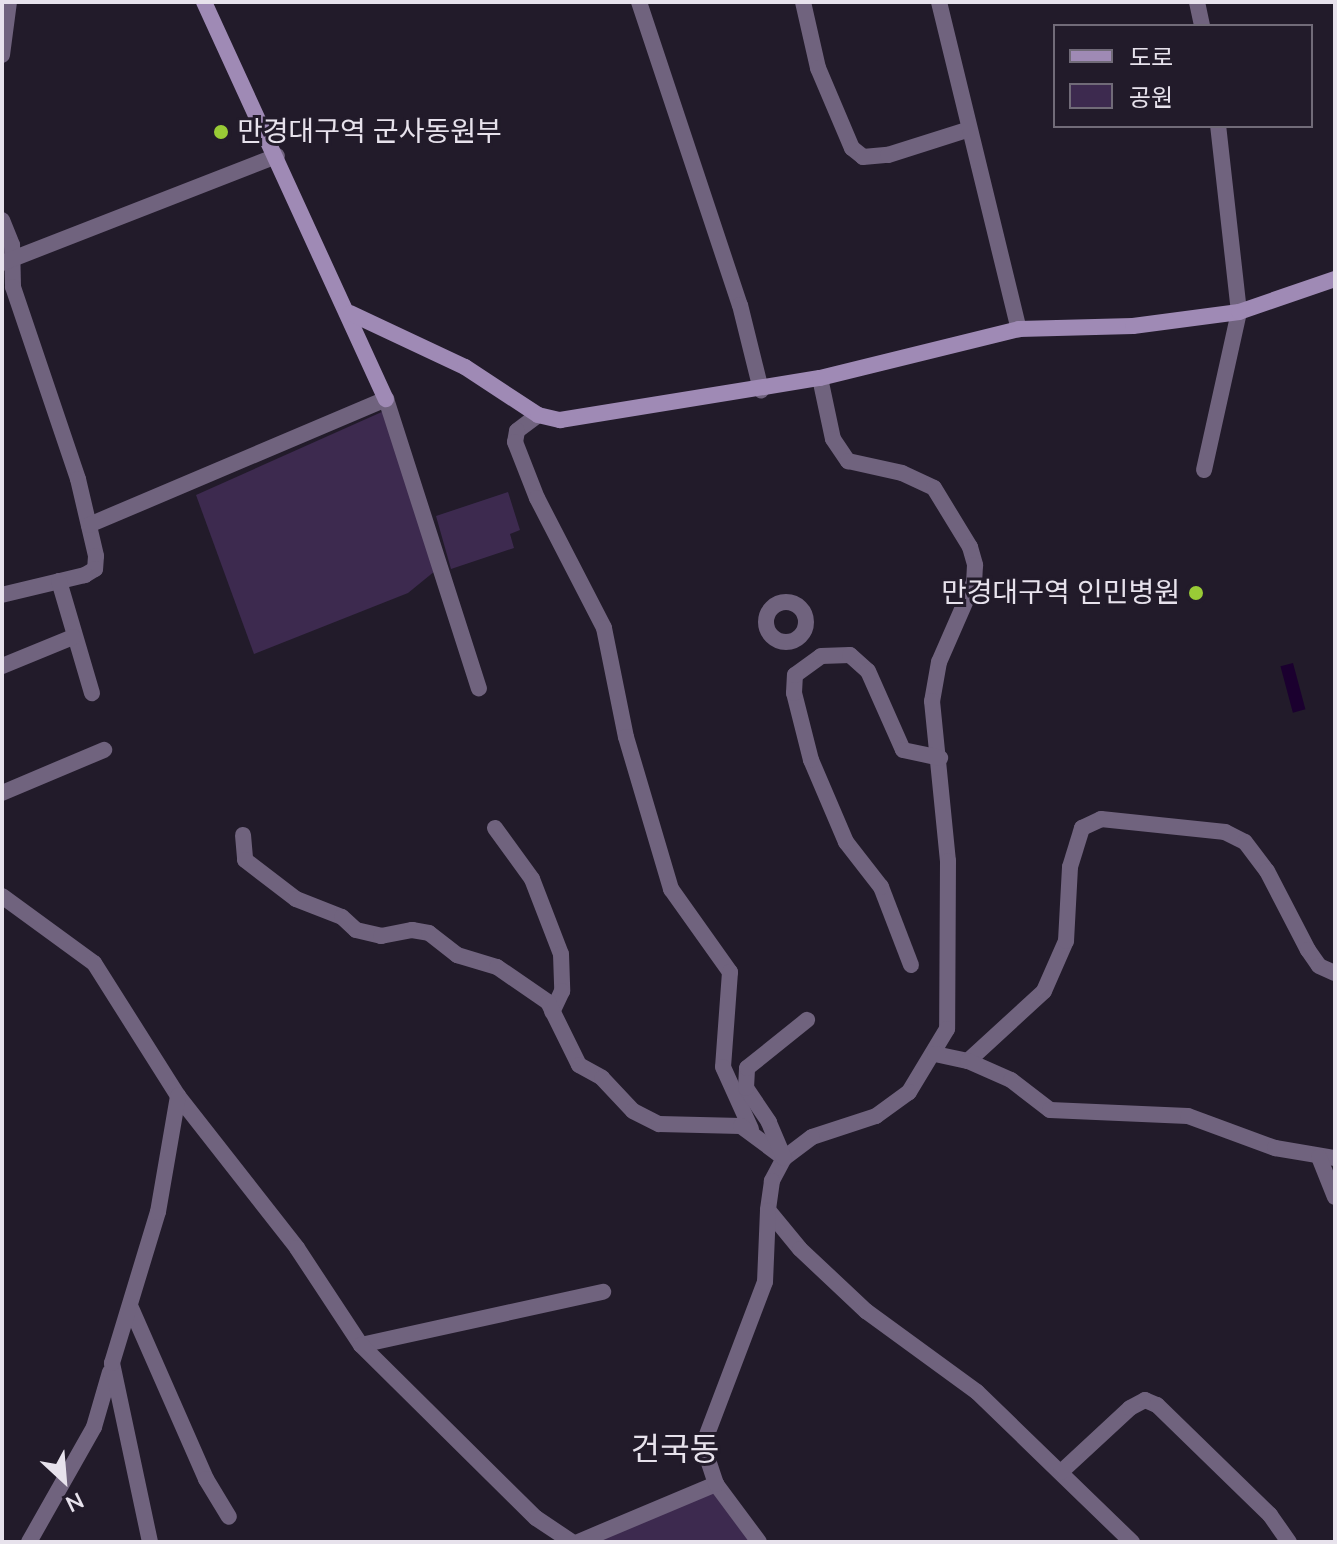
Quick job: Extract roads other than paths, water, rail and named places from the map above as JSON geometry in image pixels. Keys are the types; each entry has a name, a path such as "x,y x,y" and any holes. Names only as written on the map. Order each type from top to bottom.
{"street":[{"path":"2,55 9,2"},
{"path":"204,2 350,313 386,399 479,688"},
{"path":"639,2 740,305 761,390"},
{"path":"803,2 818,68 852,148 863,157 888,155 967,130"},
{"path":"939,2 967,130 1019,329"},
{"path":"1197,2 1202,24"},
{"path":"1204,470 1239,312 1218,128"},
{"path":"7,260 277,156"},
{"path":"2,220 13,287 89,525 95,569 2,595"},
{"path":"350,313 465,367 538,415 560,420 761,390 1019,329 1133,326 1239,312 1335,279"},
{"path":"759,1542 716,1484 703,1445 765,1282 772,1181 784,1158 812,1137 892,1106 922,1078 947,1029 951,969 940,758 932,701 939,662 974,582 970,547 934,488 902,473 848,461 833,439 820,378"},
{"path":"89,525 386,399"},
{"path":"538,415 517,431 515,442 537,498 604,628 626,737 671,889 730,972 733,987 723,1067 751,1129 784,1158"},
{"path":"59,581 92,693"},
{"path":"2,666 73,637"},
{"path":"798,638 811,660"},
{"path":"911,965 881,887 846,842 811,760 794,693 795,675 811,660 850,655 868,671 903,750 940,758"},
{"path":"2,793 104,750"},
{"path":"968,1061 1035,1002 1055,973 1066,941 1070,867 1082,828 1101,819 1225,832 1245,842 1267,871 1308,950 1319,966 1335,973"},
{"path":"495,828 532,879 561,954 562,991 552,1012"},
{"path":"243,835 245,860 296,899 368,933 429,933 457,955 497,967 548,1002 579,1065 602,1078 633,1111 659,1124 725,1124 751,1129"},
{"path":"2,896 94,963 178,1096 297,1248 361,1345 536,1518 572,1542"},
{"path":"784,1158 769,1122 746,1088 747,1068 807,1020"},
{"path":"935,1054 968,1061 1011,1080 1050,1110 1188,1116 1275,1148 1327,1157 1335,1197"},
{"path":"29,1542 94,1427 131,1308 163,1186 178,1096"},
{"path":"768,1210 800,1249 866,1311 916,1352 954,1373 1132,1542"},
{"path":"361,1345 603,1292"},
{"path":"131,1308 206,1479 229,1517"},
{"path":"112,1363 150,1542"},
{"path":"1061,1472 1130,1408 1145,1400 1157,1405 1236,1482 1289,1542"},
{"path":"578,1542 716,1484"}],"place":[{"name":"만경대구역 군사동원부","path":"221,132"},
{"name":"만경대구역 인민병원","path":"1196,593"}],"district":[{"name":"건국동","path":"675,1450"}]}
